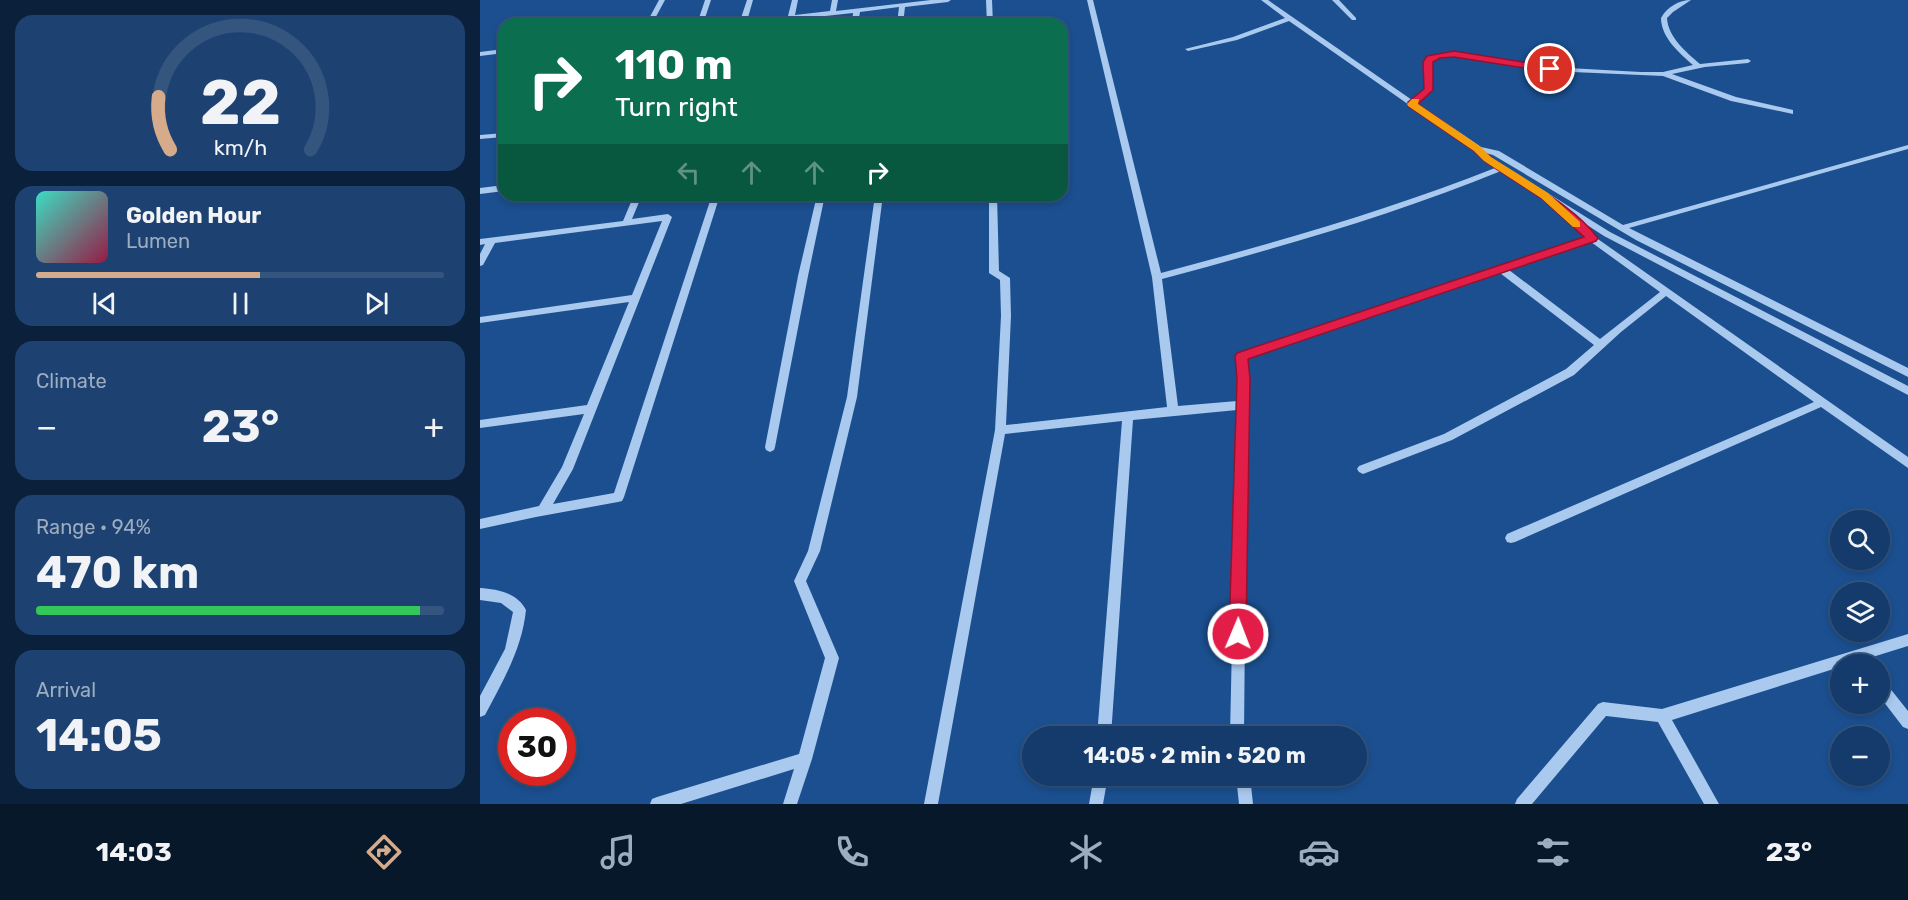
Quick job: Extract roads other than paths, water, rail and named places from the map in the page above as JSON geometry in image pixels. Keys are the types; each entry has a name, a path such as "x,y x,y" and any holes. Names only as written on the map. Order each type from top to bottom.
{"street":[{"path":"652,18 662,0"},
{"path":"702,18 708,0"},
{"path":"742,18 750,0"},
{"path":"791,17 795,0"},
{"path":"833,12 835,0"},
{"path":"788,18 948,0"},
{"path":"989,0 990,18"},
{"path":"1090,0 1157,277 1173,411"},
{"path":"1264,0 1502,168 1606,234 1908,391"},
{"path":"1335,0 1354,19"},
{"path":"1688,0 1668,13 1664,18 1665,26 1670,36 1698,66"},
{"path":"901,18 902,5"},
{"path":"856,18 857,9"},
{"path":"1188,49 1235,39 1287,18"},
{"path":"480,54 498,52"},
{"path":"480,66 490,53"},
{"path":"1412,104 1429,90 1428,62 1431,58 1446,54 1550,69 1663,74 1698,66 1748,61"},
{"path":"1663,74 1734,99 1790,112"},
{"path":"480,137 498,136"},
{"path":"1621,228 1908,147"},
{"path":"1478,149 1496,153 1621,228 1908,374"},
{"path":"1157,277 1252,252 1442,194 1502,168"},
{"path":"480,191 498,189"},
{"path":"1544,195 1592,238 1908,463"},
{"path":"626,223 635,201"},
{"path":"480,524 618,497 714,201"},
{"path":"770,447 820,201"},
{"path":"790,804 805,759 832,658 800,581 814,551 852,397 878,201"},
{"path":"931,804 1000,430 1006,316 1005,278 994,273 993,201"},
{"path":"480,242 668,217 561,480 543,510 532,513"},
{"path":"1238,726 1244,379 1242,356 1592,238"},
{"path":"480,262 492,240"},
{"path":"1501,269 1601,345"},
{"path":"1363,469 1448,437 1570,372 1667,291"},
{"path":"480,320 636,298"},
{"path":"1861,366 1872,354"},
{"path":"1511,538 1823,402"},
{"path":"1000,430 1242,405"},
{"path":"480,424 591,409"},
{"path":"1105,726 1128,416"},
{"path":"480,594 499,595 512,602 520,610 519,629 509,656 480,710"},
{"path":"1873,654 1908,640"},
{"path":"1522,804 1603,709 1662,717 1830,668"},
{"path":"1890,700 1908,722"},
{"path":"1662,717 1712,804"},
{"path":"657,804 805,759"},
{"path":"1096,804 1099,786"},
{"path":"1243,786 1246,804"}]}
